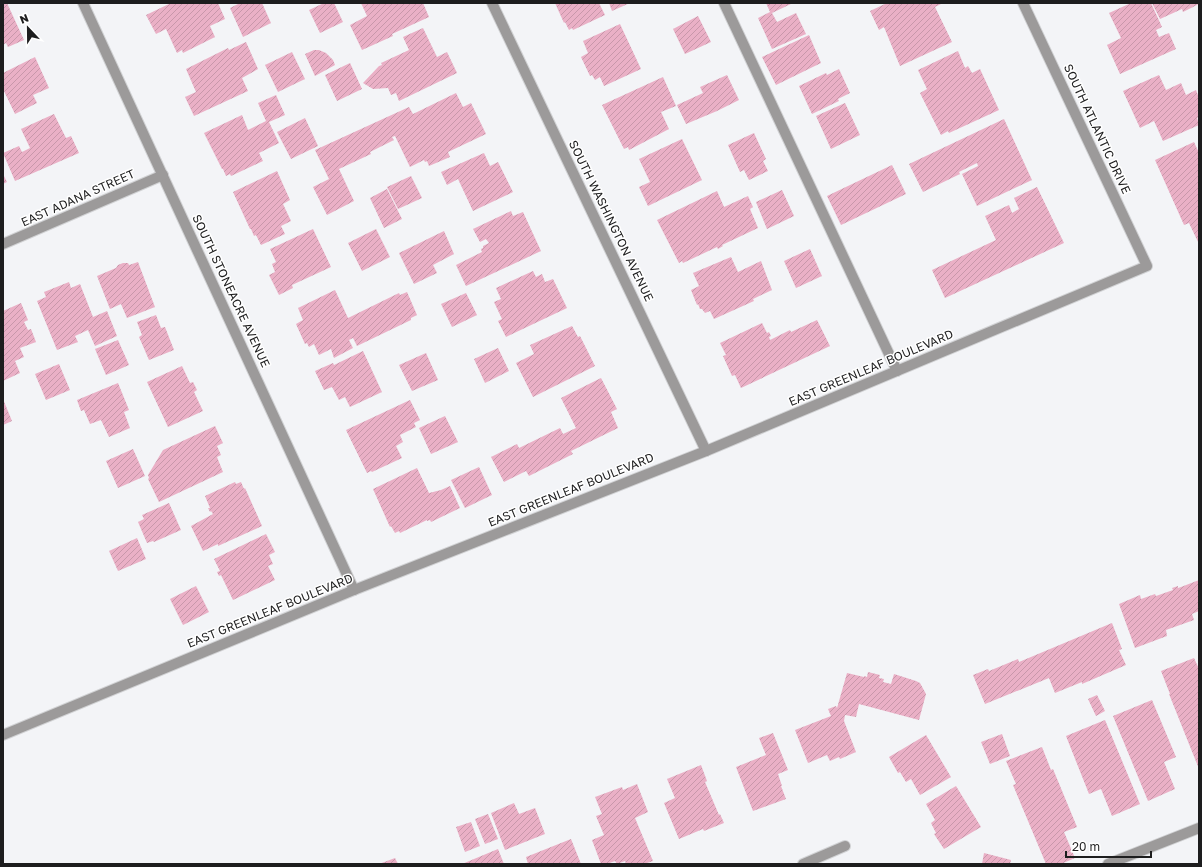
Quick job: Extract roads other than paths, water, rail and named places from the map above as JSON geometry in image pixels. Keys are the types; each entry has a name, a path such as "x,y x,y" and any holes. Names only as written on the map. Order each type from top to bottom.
{"street":[{"name":"SOUTH STONEACRE AVENUE","path":"83,3 354,590"},
{"name":"SOUTH WASHINGTON AVENUE","path":"492,3 706,451"},
{"path":"724,3 897,371"},
{"name":"SOUTH ATLANTIC DRIVE","path":"1023,3 1147,266"},
{"name":"EAST ADANA STREET","path":"3,244 162,174"},
{"name":"EAST GREENLEAF BOULEVARD","path":"3,735 354,590 706,451 1147,266"},
{"path":"1108,864 1199,828"},
{"path":"803,864 845,846"}]}
